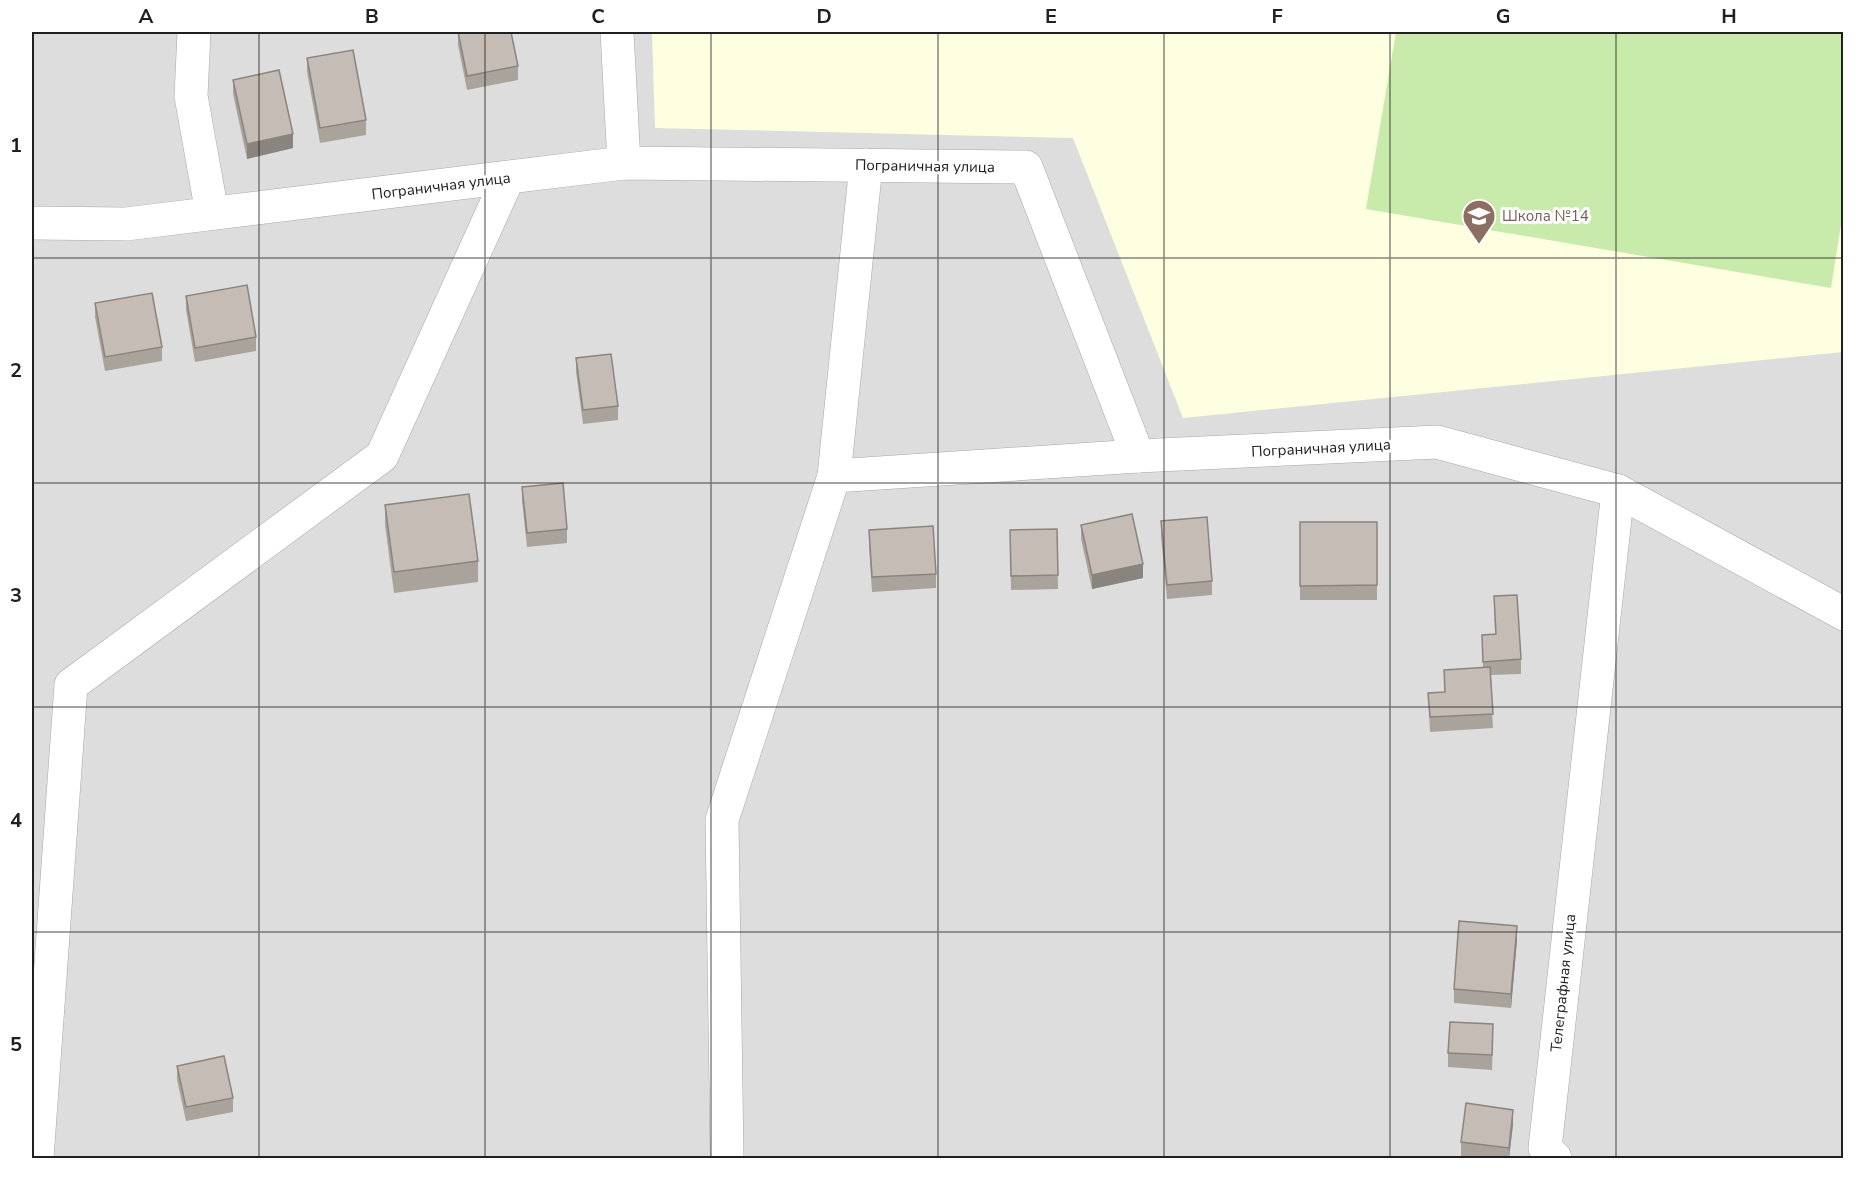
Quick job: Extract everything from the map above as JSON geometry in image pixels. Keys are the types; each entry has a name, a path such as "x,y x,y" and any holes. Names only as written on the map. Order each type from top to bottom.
{"street":[{"path":"194,32 191,96 212,213"},
{"path":"618,32 624,163"},
{"name":"Пограничная улица","path":"32,223 126,224 624,163 1026,167 1138,456 1437,442 1618,491 1844,614"},
{"path":"727,1158 722,820 834,476 866,165"},
{"path":"37,1158 71,685 382,456 508,178"},
{"path":"834,476 1138,456"},
{"name":"Телеграфная улица","path":"1555,1158 1545,1148 1618,491"}],"shaded area":[{"path":"32,32 1843,32 1843,1158 32,1158"},
{"name":"Школа №14","path":"652,32 1843,32 1843,352 1183,418 1073,138 655,128"}],"green space":[{"path":"1396,32 1831,32 1843,34 1843,212 1831,288 1366,209"}],"building":[{"path":"458,32 511,32 518,66 467,76"},
{"path":"353,50 366,120 320,128 307,58"},
{"path":"279,70 293,134 247,144 233,80"},
{"path":"247,285 256,337 195,348 186,296"},
{"path":"152,293 162,347 105,357 95,303"},
{"path":"611,354 618,406 583,410 576,358"},
{"path":"563,483 567,529 527,533 522,487"},
{"path":"469,494 478,561 394,572 385,505"},
{"path":"1132,514 1143,564 1092,575 1081,525"},
{"path":"1207,517 1212,581 1167,585 1161,521"},
{"path":"1300,522 1377,522 1377,585 1300,586"},
{"path":"933,526 936,574 872,577 869,530"},
{"path":"1057,529 1058,575 1011,576 1010,530"},
{"path":"1517,595 1521,659 1483,662 1482,635 1496,634 1494,596"},
{"path":"1490,667 1493,714 1430,717 1428,693 1445,692 1444,670"},
{"path":"1459,921 1517,926 1511,994 1454,989"},
{"path":"1450,1022 1493,1024 1492,1055 1448,1053"},
{"path":"224,1056 233,1098 186,1107 177,1066"},
{"path":"1466,1103 1513,1110 1509,1148 1461,1142"}],"place":[{"name":"Школа №14","path":"1479,245"}]}
